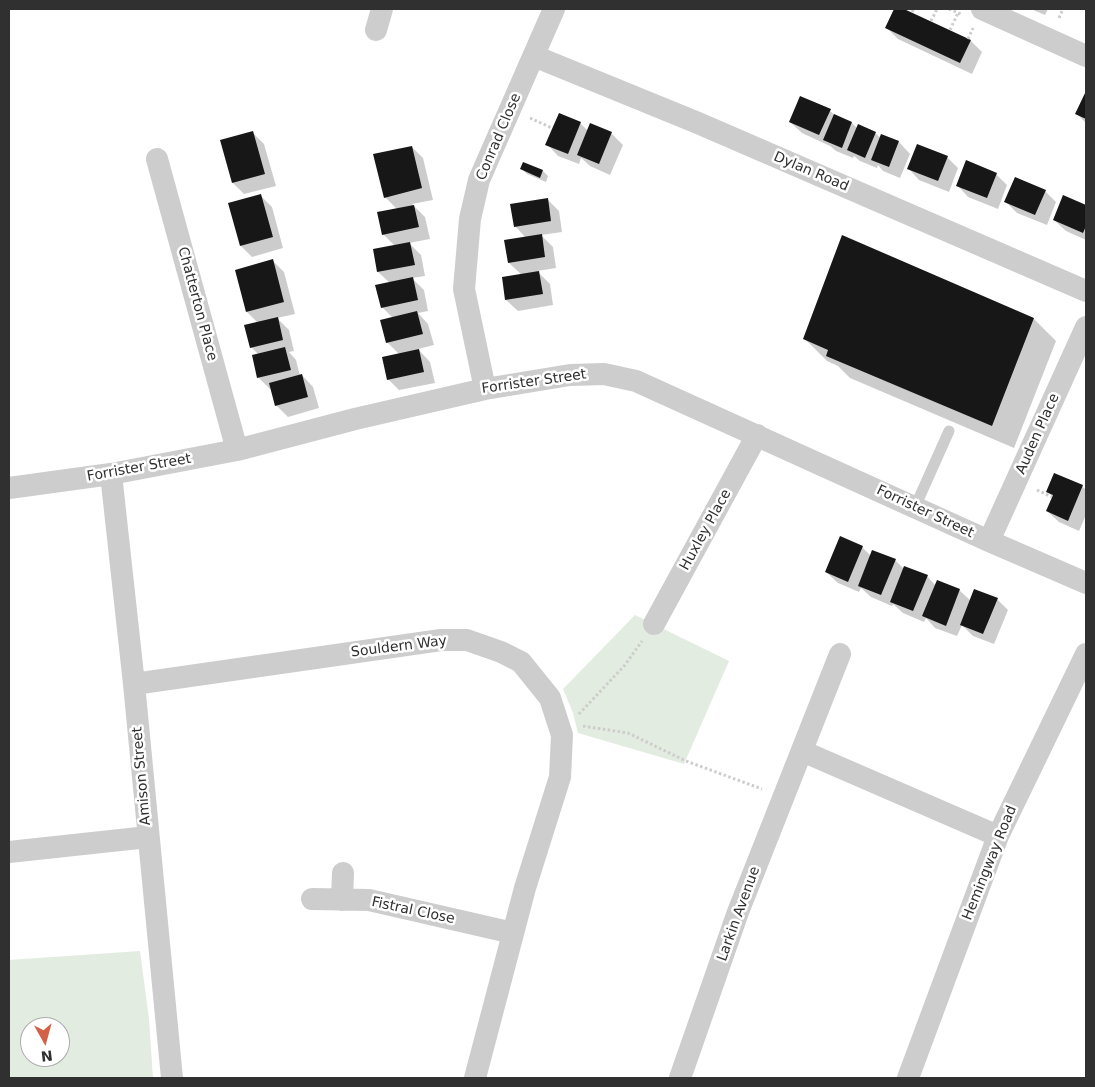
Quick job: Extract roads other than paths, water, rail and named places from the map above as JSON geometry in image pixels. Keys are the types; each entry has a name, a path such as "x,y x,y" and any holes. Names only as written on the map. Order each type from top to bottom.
{"street":[{"name":"Conrad Close","path":"485,389 464,289 470,219 479,180 554,9"},
{"path":"982,9 1086,56"},
{"name":"Dylan Road","path":"534,56 698,123 1086,291"},
{"name":"Chatterton Place","path":"157,159 236,450"},
{"name":"Auden Place","path":"989,541 1086,327"},
{"name":"Forrister Street","path":"9,485 111,474 236,450 355,419 485,389 570,375 604,374 636,381 1086,583"},
{"name":"Huxley Place","path":"654,624 757,435"},
{"name":"Amison Street","path":"111,474 134,684 172,1078"},
{"name":"Souldern Way","path":"134,684 441,640 467,640 502,652 520,662 550,698 562,735 560,777 513,933 475,1078"},
{"name":"Larkin Avenue","path":"680,1078 738,912 840,654"},
{"name":"Hemingway Road","path":"908,1078 998,836 1086,654"},
{"path":"802,751 998,836"},
{"path":"9,852 148,837"},
{"path":"342,900 343,872"},
{"name":"Fistral Close","path":"312,899 369,900 513,933"}],"lane":[{"path":"915,507 949,431"}]}
